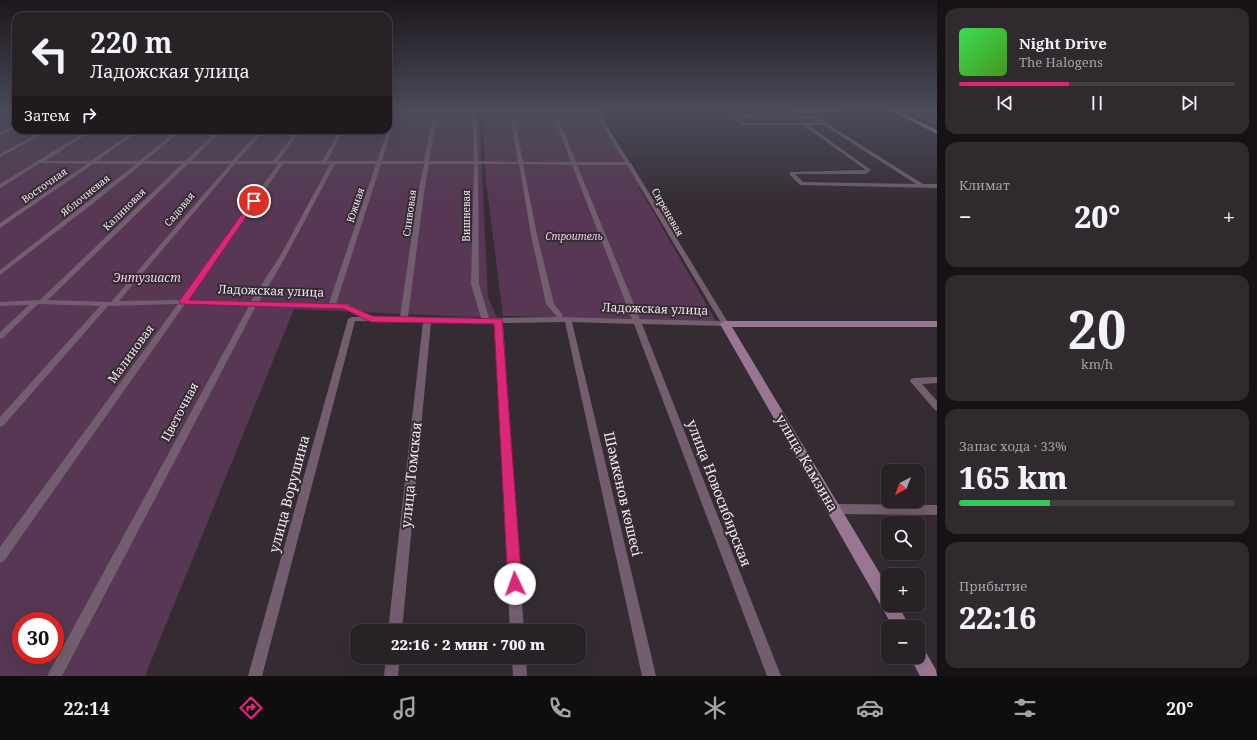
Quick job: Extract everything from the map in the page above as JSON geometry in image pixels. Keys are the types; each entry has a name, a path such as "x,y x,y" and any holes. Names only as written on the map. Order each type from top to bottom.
{"main road":[{"name":"Ладожская улица","path":"725,324 937,324"},
{"name":"улица Камзина","path":"725,324 881,590"},
{"path":"923,664 930,676"}],"street":[{"path":"0,156 27,142"},
{"path":"0,186 72,142"},
{"name":"Восточная","path":"0,226 122,142"},
{"name":"Яблочневая","path":"0,273 166,142"},
{"name":"Калиновая","path":"0,336 92,255 208,142"},
{"name":"Садовая","path":"0,423 110,304 253,142"},
{"name":"Малиновая","path":"0,557 183,302 291,142"},
{"name":"Цветочная","path":"54,676 245,318 283,256 329,162 337,142"},
{"name":"Южная","path":"332,306 385,142"},
{"name":"Сливовая","path":"404,319 430,142"},
{"name":"Вишневая","path":"475,142 475,284 486,321"},
{"name":"Шәмкенов көшесі","path":"516,142 534,235 550,304 563,317 649,676"},
{"name":"улица Новосибирская","path":"566,142 774,676"},
{"name":"Сиреневая","path":"615,142 630,164 686,263 725,324"},
{"path":"829,142 869,170 866,172 793,173 792,174 802,184 937,186"},
{"path":"853,142 921,186"},
{"path":"38,162 630,164"},
{"name":"Ладожская улица","path":"0,304 39,302 110,304 183,302 345,306 371,319"},
{"name":"Ладожская улица","path":"352,319 499,321 563,317 725,324"},
{"name":"улица Ворушина","path":"255,676 352,319"},
{"name":"улица Томская","path":"396,624 427,319"},
{"path":"499,321 517,624"},
{"path":"937,380 914,381 937,407"},
{"path":"835,509 936,512"},
{"path":"391,676 392,664"},
{"path":"519,664 520,676"}],"green space":[{"name":"Энтузиаст","path":"0,142 481,142 488,297 497,318 294,309 145,676 0,676"},
{"name":"Строитель","path":"484,142 617,142 630,164 640,189 716,321 503,316 486,181"}],"route":[{"path":"254,201 183,302 345,306 371,319 499,321 515,584"}]}
